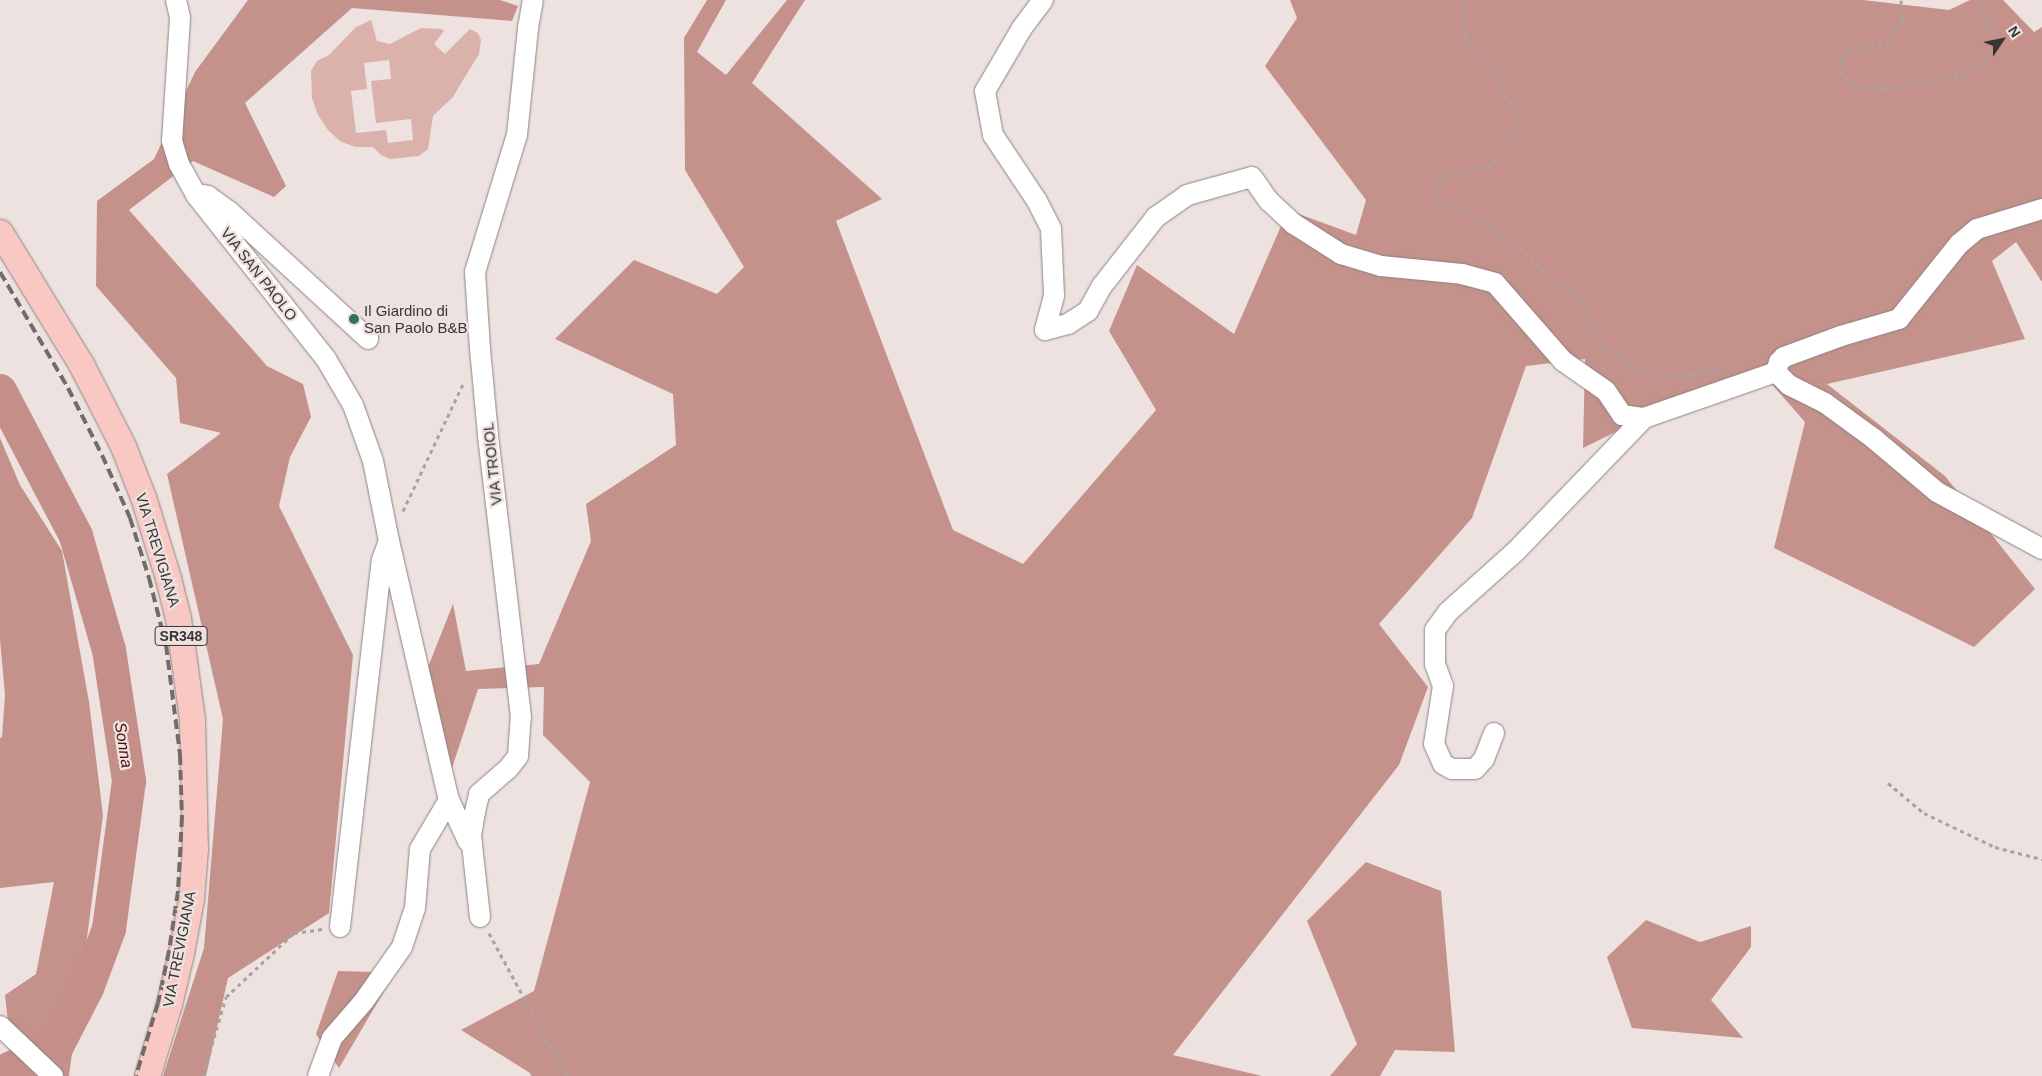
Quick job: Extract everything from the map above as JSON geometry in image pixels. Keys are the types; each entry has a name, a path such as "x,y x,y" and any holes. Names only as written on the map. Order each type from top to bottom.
{"main road":[{"name":"VIA TREVIGIANA","path":"0,232 82,364 123,446 143,497 168,578 178,618 192,720 195,849 191,899 181,953 169,1004 147,1076"}],"street":[{"name":"VIA SAN PAOLO","path":"176,0 180,18 172,141 179,164 196,195 326,358 353,405 373,461 389,542 449,800 468,841 472,844"},
{"name":"VIA TROIOL","path":"480,917 471,835 479,794 508,769 518,756 521,717 480,349 475,272 517,135 528,28 534,0"},
{"path":"1043,0 1022,28 985,91 993,135 1037,201 1051,229 1054,296 1045,330 1068,324 1088,311 1102,286 1156,217 1187,195 1252,177 1269,201 1294,224 1341,254 1381,266 1462,274 1495,283 1563,361 1606,391 1622,415 1644,418"},
{"path":"196,195 208,196 229,212 368,339"},
{"path":"1776,372 1779,362 1784,357 1841,336 1899,319 1959,244 1977,229 2042,209"},
{"path":"1494,733 1484,759 1475,769 1452,768 1444,764 1434,744 1443,686 1435,664 1435,630 1448,612 1516,551 1644,418 1776,372"},
{"path":"1776,372 1789,385 1825,403 1873,438 1937,492 2042,549"},
{"path":"340,927 382,560 389,542"},
{"path":"318,1076 332,1038 364,1001 402,947 415,908 420,850 449,800"},
{"path":"0,1026 53,1076"}],"path":[{"path":"1466,0 1466,38 1492,65 1522,128 1491,167 1446,175 1434,190 1438,200 1488,222 1583,304 1602,345 1640,372 1689,374 1726,369"},
{"path":"1902,0 1902,21 1890,42 1845,51 1839,72 1853,85 1883,89 1965,76 1997,50 1992,27 1977,0"},
{"path":"389,542 480,349"},
{"path":"1888,783 1924,813 1995,847 2042,859"},
{"path":"480,917 566,1076"},
{"path":"203,1076 226,998 294,933 340,927"}],"shaded area":[{"path":"248,0 500,0 518,6 512,21 352,8 245,103 286,186 274,197 193,161 129,210 267,366 303,384 311,417 290,457 279,506 353,655 329,913 228,978 206,1076 163,1076 204,948 223,719 167,474 221,433 180,423 176,378 96,286 97,201 154,159 195,72"},
{"path":"707,0 726,0 697,52 726,75 787,0 805,0 752,83 882,199 836,221 953,530 1023,564 1156,410 1109,331 1137,265 1234,334 1288,210 1356,235 1366,200 1265,66 1297,18 1290,0 1863,0 1949,10 1970,0 2003,0 2034,32 2042,27 2042,282 2016,242 1992,261 2025,339 1827,384 1945,476 2035,589 1974,647 1774,548 1805,422 1763,374 1644,418 1583,448 1585,359 1526,366 1472,518 1379,624 1428,687 1399,765 1173,1055 1262,1076 531,1076 530,1073 461,1030 534,991 590,782 543,735 544,687 478,689 452,768 428,667 453,604 466,671 539,664 591,541 586,504 676,445 673,394 555,339 634,260 717,294 744,267 685,170 684,38"},
{"path":"371,20 377,41 390,44 421,28 441,29 444,31 434,44 445,54 470,29 478,33 481,40 479,54 453,97 433,116 428,149 419,156 390,159 381,155 373,147 355,147 340,141 328,130 318,115 312,98 311,71 317,61 329,55 356,27","holes":["389,60 391,79 371,81 376,123 411,119 413,140 388,143 386,130 356,133 351,91 367,89 364,63"]},
{"path":"0,438 20,485 62,551 89,702 103,815 69,1076 14,1076 5,995 36,974 54,882 0,888 0,738 2,737 5,695 0,640"},
{"path":"1366,862 1441,891 1455,1052 1395,1050 1380,1076 1330,1076 1357,1044 1307,921"},
{"path":"1646,920 1700,942 1751,926 1751,947 1711,1000 1743,1038 1632,1028 1607,957"},
{"path":"404,923 414,940 339,1068 316,1034 338,971 374,972"}],"waterway":[{"name":"Sonna","path":"0,391 76,536 109,650 129,781 109,929 87,988 56,1048 0,1073"}],"railway":[{"path":"0,272 68,388 102,455 130,518 149,578 166,645 180,755 182,817 178,891 169,951 158,1003 136,1076"}],"place":[{"name":"Il Giardino di San Paolo B&B","path":"354,319"}]}
